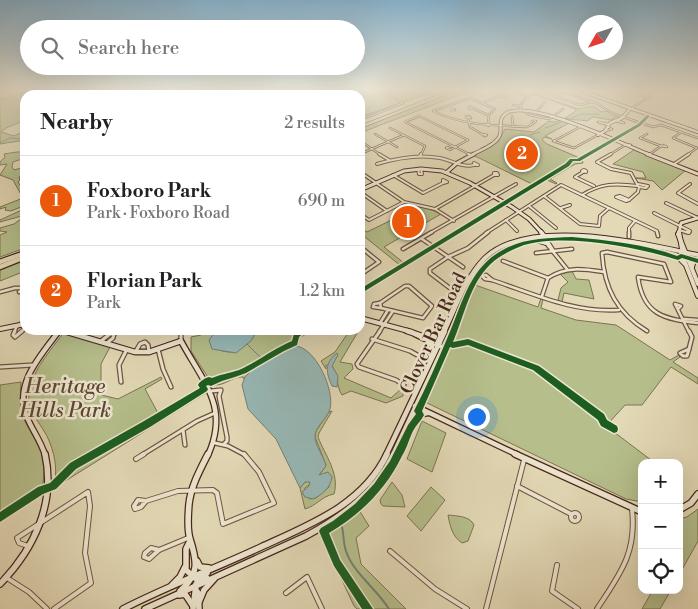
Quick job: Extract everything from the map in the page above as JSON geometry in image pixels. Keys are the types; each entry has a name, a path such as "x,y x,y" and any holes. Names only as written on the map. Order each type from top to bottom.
{"main road":[{"path":"481,190 526,217"},
{"path":"679,232 684,248"},
{"name":"Clover Bar Road","path":"560,235 586,236 667,249 685,254"},
{"name":"Clover Bar Road","path":"447,326 467,281 477,265 491,253 506,245 530,238"},
{"name":"Clover Bar Road","path":"656,250 698,256"},
{"path":"0,262 20,255"},
{"path":"698,256 694,260 692,269 698,284"},
{"path":"0,267 20,259"},
{"name":"Clover Bar Road","path":"215,568 322,520 348,502 374,476 414,405"},
{"path":"196,559 200,566 215,568"},
{"path":"186,562 186,570 193,581"},
{"path":"172,596 185,594 196,607"}],"street":[{"path":"411,119 405,122 470,155"},
{"path":"426,119 468,140 453,146"},
{"path":"452,119 526,127 531,125"},
{"path":"488,119 488,124"},
{"path":"447,172 457,162 496,141 502,131 501,119"},
{"path":"512,119 512,126"},
{"path":"562,119 698,174"},
{"path":"580,127 556,141 572,148 605,131 608,125 618,119"},
{"path":"632,119 653,127 660,125 698,138"},
{"path":"664,119 698,131"},
{"path":"467,122 470,128 482,134"},
{"path":"390,128 425,146 420,156"},
{"path":"675,165 697,148 673,138 681,132"},
{"path":"375,134 397,146"},
{"path":"647,134 640,138 661,147 651,155"},
{"path":"365,152 404,135"},
{"path":"365,144 389,160"},
{"path":"625,146 597,162 630,173 638,186 638,192 629,200"},
{"path":"377,164 389,160 420,156 473,166"},
{"path":"365,188 392,174 420,169 447,172 481,190"},
{"path":"583,172 575,177 594,186"},
{"path":"392,174 422,193 428,192 443,183"},
{"path":"365,175 404,202 435,209 454,221"},
{"path":"435,209 494,175"},
{"path":"582,195 594,186 611,182 638,186"},
{"path":"403,249 516,184"},
{"path":"690,184 678,193 698,204"},
{"path":"451,289 429,271 448,257 468,248 506,220 561,185 657,231 658,236"},
{"path":"365,195 387,211"},
{"path":"544,196 580,224 598,227 600,225 600,216 609,208"},
{"path":"365,218 368,220 404,202"},
{"path":"666,203 698,218"},
{"path":"561,208 570,205"},
{"path":"529,206 556,228"},
{"path":"654,213 690,232 679,232"},
{"path":"526,217 543,236 567,269"},
{"path":"692,269 679,246 679,232 680,226 685,221 698,218"},
{"path":"506,220 517,231"},
{"path":"629,236 629,228 635,221"},
{"path":"537,229 560,235"},
{"path":"530,238 536,233 537,229"},
{"path":"547,243 560,235"},
{"name":"Clover Bar Road","path":"414,405 441,344 478,271 500,252 530,238 560,235 656,250"},
{"path":"530,238 547,243"},
{"path":"422,239 463,267"},
{"path":"667,249 676,249 679,246"},
{"path":"684,248 687,267 698,296"},
{"path":"684,248 698,256"},
{"path":"536,254 553,250 572,249"},
{"path":"656,250 679,257 687,267"},
{"path":"365,251 379,262 365,272"},
{"path":"647,331 619,310 610,296 604,272 602,254 604,252 664,264 671,282 638,277 642,296 646,304 664,315 698,322"},
{"path":"502,261 548,278 567,269 604,272"},
{"path":"542,296 548,278"},
{"path":"492,280 585,309 619,310"},
{"path":"405,286 409,286 432,306 423,318 381,308 374,308 372,305 380,303 405,286"},
{"path":"0,292 20,287"},
{"path":"380,303 381,308"},
{"path":"678,309 692,337 689,349"},
{"path":"381,326 388,310"},
{"path":"392,311 372,339 357,366 396,380 404,385"},
{"path":"365,320 381,326 410,332 441,344"},
{"path":"0,329 20,326"},
{"path":"428,339 436,337 447,326"},
{"name":"Clover Bar Road","path":"145,609 172,596 193,581 217,575 306,536 344,514 361,500 381,478 404,435 431,360 441,344 447,326"},
{"path":"0,584 20,563 42,521 48,488 46,455 38,436 26,419 23,400 28,379 34,365 57,335"},
{"path":"79,335 126,351 135,352 149,352 181,341"},
{"path":"101,341 109,335"},
{"path":"107,343 114,335"},
{"path":"169,588 182,574 186,562 186,550 190,539 189,506 192,490 214,442 217,412 211,391 181,341 181,335"},
{"path":"372,339 410,351 419,356"},
{"path":"428,339 432,346 431,360"},
{"path":"135,352 140,344 145,342 149,352"},
{"path":"158,349 162,369 171,387"},
{"path":"121,382 119,365 126,351"},
{"path":"0,367 34,365"},
{"path":"211,391 221,390 219,396 227,437 227,442 224,444"},
{"path":"414,405 638,511"},
{"path":"136,459 197,421 217,412"},
{"path":"404,435 418,414 435,415"},
{"path":"184,430 186,445"},
{"path":"146,501 160,494 176,490 213,490 217,493 223,524 274,503 252,462 244,453 224,444 214,442"},
{"path":"486,609 525,459"},
{"path":"518,486 571,514"},
{"path":"29,546 19,543 17,538 88,492 90,506 84,553 91,584 54,609"},
{"path":"683,508 691,503 698,494"},
{"path":"597,609 631,553 634,540 632,509"},
{"path":"190,539 194,546 196,559 193,581 196,607"},
{"path":"159,550 190,539"},
{"path":"390,550 435,589 467,609"},
{"path":"557,565 552,591 578,609"},
{"path":"123,609 169,588 193,581 215,568"},
{"path":"196,607 204,590 217,575"},
{"path":"286,593 307,577 322,609"},
{"path":"7,578 29,592 47,609"}],"green space":[{"path":"0,119 20,119 20,122 1,132 14,136 20,133 20,141 0,144"},
{"path":"382,119 395,119 365,131 365,126"},
{"path":"562,120 569,123 545,136 552,139 544,137 542,140 582,159 583,163 575,164 550,179 556,184 547,180 536,186 473,155 498,142 505,129 534,132 549,121"},
{"path":"634,150 686,170 662,190 653,181 636,178 646,178 643,172 613,164"},
{"path":"20,152 20,160 13,162 12,167 14,170 20,168 20,180 18,182 20,193 13,180 0,175 7,164 0,165 0,162 5,157 4,154"},
{"path":"20,199 20,207 11,211 5,210 6,207 0,209 0,207"},
{"path":"405,202 441,214 384,247 404,263 401,266 365,237 365,231 367,232 412,210 403,203"},
{"path":"20,211 20,216 0,222 0,220"},
{"path":"20,220 20,250 0,257 0,235 7,232 0,231 0,228 14,224"},
{"path":"20,261 20,273 0,281 0,269"},
{"path":"572,271 576,279 589,280 594,299 564,293 562,302 558,300 561,288 568,282 560,274"},
{"path":"475,285 538,307 541,298 543,299 541,308 576,320 616,325 670,360 679,355 680,357 673,362 698,378 698,384 671,367 642,405 625,405 606,426 650,459 638,459 638,501 626,499 425,402"},
{"name":"Heritage Hills Park","path":"62,335 75,335 98,341 110,347 101,364 101,395 118,399 161,377 162,379 145,389 159,415 203,388 206,393 54,488 56,471 54,454 47,436 29,403 32,380 44,358"},
{"path":"214,335 212,348 232,352 240,349 254,335 304,335 299,338 295,337 290,344 274,351 248,368 261,361 251,369 244,379 239,377 218,385 213,385 191,351 191,337"},
{"path":"347,335 356,335 340,362 352,364 353,369 344,378 391,398 401,389 403,390 403,396 386,403 351,391 342,395 332,366 326,365 326,369 321,361 335,352"},
{"path":"21,382 20,399 23,416 40,446 44,459 42,493 0,519 0,385"},
{"path":"332,411 318,437 331,465 335,479 334,494 305,509 300,488 305,482 310,481 310,484 305,488 303,494 310,499 316,498 329,487 328,472 319,476 326,465 315,437 316,431 329,412"},
{"path":"422,421 446,433 432,472 407,459"},
{"path":"392,482 402,495 405,507 383,506 381,504 380,500"},
{"path":"431,487 445,500 421,531 407,516"},
{"path":"698,509 698,541 683,568 683,518"},
{"path":"359,510 369,526 356,538 361,564 406,609 357,609 354,606 322,537"},
{"path":"448,515 463,517 472,522 474,525 468,541 462,543 456,537"},
{"path":"651,594 669,594 660,609 642,609"}],"water":[{"path":"213,335 254,336 251,341 236,353 212,349 209,340"},
{"path":"295,346 303,348 317,362 327,381 330,392 330,409 317,429 315,436 316,444 326,466 319,475 328,472 332,477 326,490 313,499 305,497 302,492 309,486 310,482 305,482 300,488 276,439 248,409 242,385 245,377 261,361"},
{"path":"337,353 338,355 332,366 338,376 337,387 332,386 327,368"}],"waterway":[{"path":"545,128 562,122"},
{"path":"530,135 540,132"},
{"path":"0,143 10,138 20,139"},
{"path":"247,344 261,358"},
{"path":"342,527 345,548 349,559 389,609"}],"cycle path":[{"path":"365,289 567,165 572,160 578,160 639,125 645,119"},
{"path":"368,609 337,563 324,531 359,507 386,476 400,452 411,427 420,415 418,411 467,297 475,280 485,266 502,252 523,244 547,240 572,239 622,245 698,261"},
{"path":"0,517 41,490 53,486 73,466 204,389 202,385 209,380 211,383 220,378 243,371 295,343 297,335"},
{"path":"449,343 453,345 468,342 536,368 614,429"}],"place":[{"name":"Florian Park","path":"522,154"},
{"name":"Foxboro Park","path":"408,222"}]}
